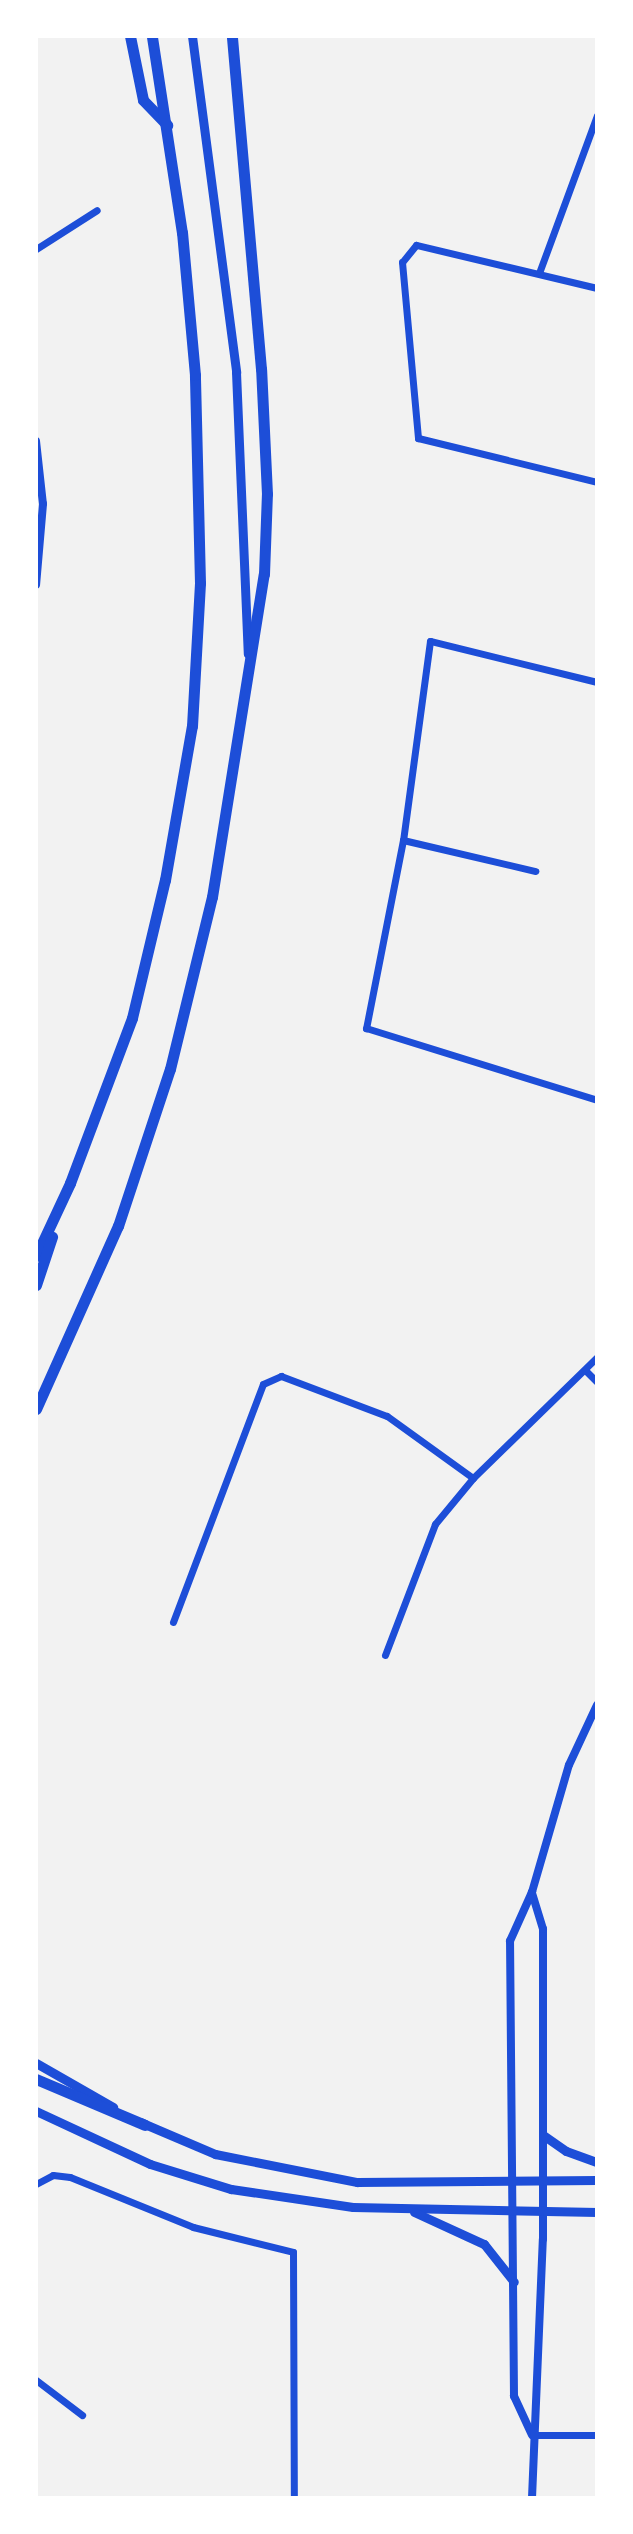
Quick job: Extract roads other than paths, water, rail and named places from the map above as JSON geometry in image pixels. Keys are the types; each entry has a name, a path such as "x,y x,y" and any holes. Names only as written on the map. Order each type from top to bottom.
{"main road":[{"path":"130,36 143,100 168,126"},
{"path":"36,1285 70,1183 132,1018 165,880 192,726 199,473 182,233 152,36"},
{"path":"192,36 236,372 243,621 248,654"},
{"path":"36,1409 118,1226 170,1069 212,897 248,654 264,574 267,494 232,36"},
{"path":"36,1239 70,1183"},
{"path":"36,1256 70,1183"},
{"path":"36,2063 145,2125"},
{"path":"36,2079 215,2154 329,2178 512,2182 597,2180"},
{"path":"36,2111 150,2164 231,2189 353,2207 543,2214 597,2212"},
{"path":"543,2135 566,2151 597,2162"},
{"path":"407,2209 484,2244 514,2282"}],"street":[{"path":"539,273 597,115"},
{"path":"36,249 97,210"},
{"path":"597,288 416,245 402,262 418,438 597,482"},
{"path":"36,441 43,504 36,585"},
{"path":"597,682 430,641 403,840 366,1028 597,1100"},
{"path":"403,840 535,871"},
{"path":"385,1655 435,1524 473,1478 597,1357"},
{"path":"585,1370 597,1382"},
{"path":"173,1622 263,1384 281,1376 387,1416 473,1478"},
{"path":"532,2435 514,2396 510,1941 532,1892 569,1765 597,1705"},
{"path":"532,1892 543,1929 543,2214 538,2397 532,2435 532,2498"},
{"path":"36,2184 53,2175 70,2177 193,2227 293,2252 294,2498"},
{"path":"36,2380 82,2415"},
{"path":"532,2435 597,2435"}]}
